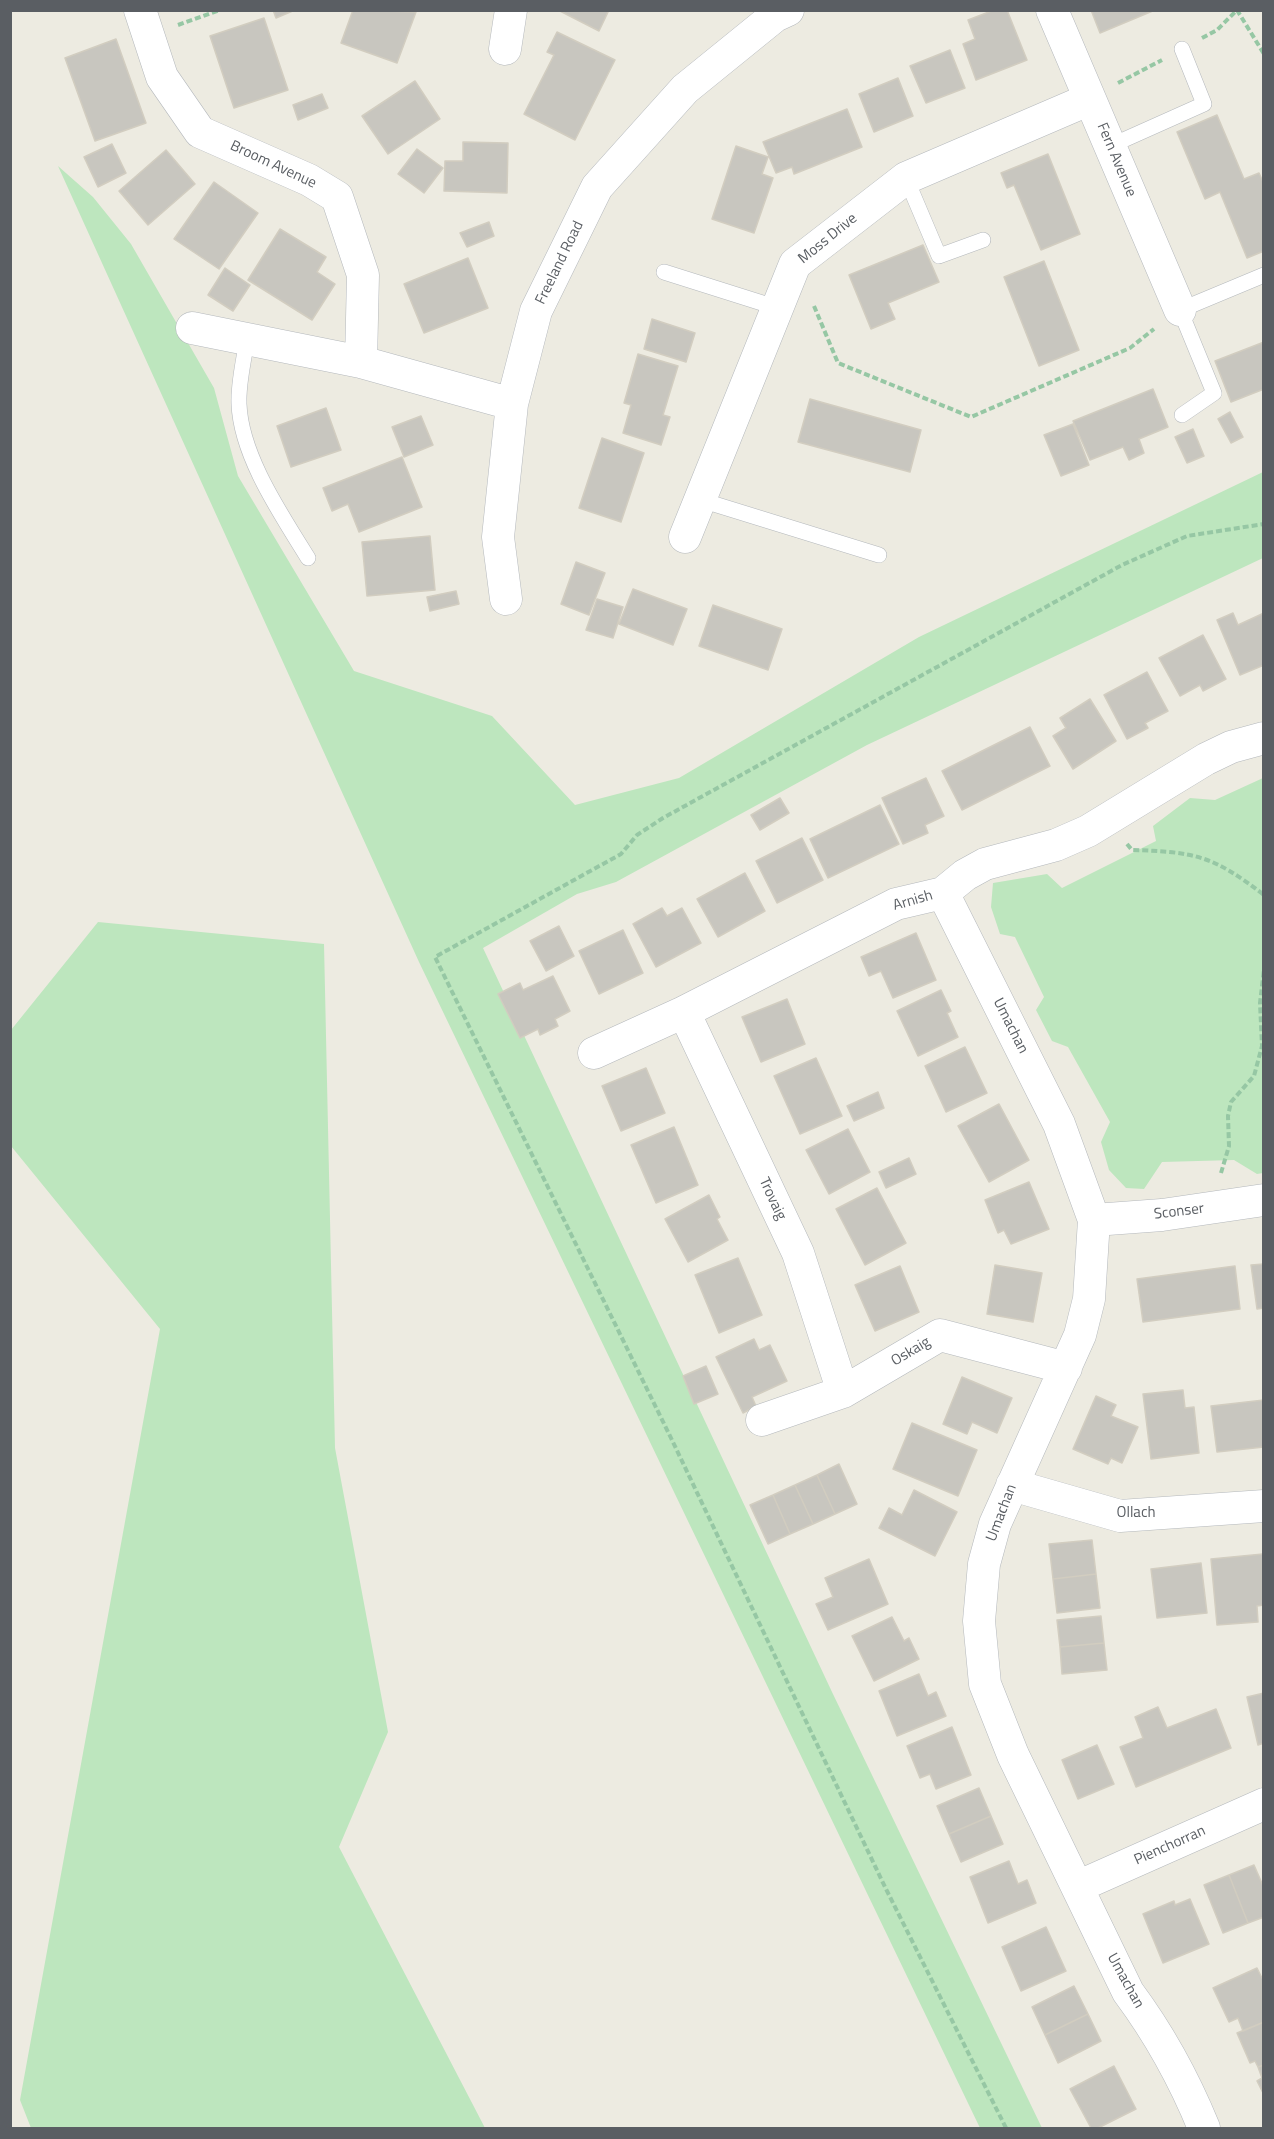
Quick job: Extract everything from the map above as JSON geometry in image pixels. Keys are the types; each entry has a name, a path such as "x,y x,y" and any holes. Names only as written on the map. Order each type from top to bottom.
{"street":[{"path":"505,49 511,10"},
{"name":"Fern Avenue","path":"1052,10 1180,310"},
{"name":"Freeland Road","path":"506,599 498,537 512,404 536,311 597,187 685,89 778,12"},
{"name":"Broom Avenue","path":"144,23 162,77 200,132 309,180 337,197 363,275 361,362"},
{"name":"Moss Drive","path":"685,537 795,264 906,178 1090,99"},
{"path":"192,328 361,362 512,404"},
{"name":"Arnish","path":"594,1053 684,1012 896,904 943,893 965,875 985,864 1056,845 1108,820 1206,759 1231,747 1263,738"},
{"name":"Umachan","path":"943,893 1059,1124 1094,1220 1089,1299 1080,1335 1011,1485 995,1524 984,1564 979,1621 985,1684 1013,1755 1128,1992 1152,2026 1185,2081 1204,2128"},
{"name":"Trovaig","path":"684,1012 798,1253 843,1392"},
{"name":"Sconser","path":"1094,1220 1162,1215 1263,1200"},
{"name":"Oskaig","path":"762,1420 843,1392 940,1335 1066,1368"},
{"name":"Ollach","path":"1011,1485 1120,1516 1263,1506"},
{"name":"Pienchorran","path":"1077,1887 1263,1804"}],"lane":[{"path":"1110,146 1204,104 1182,49"},
{"path":"906,178 939,256 983,240"},
{"path":"664,272 778,308"},
{"path":"1182,415 1214,393 1180,310 1263,275"},
{"path":"247,339 238,403 246,443 278,509 308,558"},
{"path":"701,500 879,555"}],"path":[{"path":"144,23 220,10"},
{"path":"1237,10 1263,54"},
{"path":"795,264 838,363 971,417 1130,348 1180,310"},
{"path":"1108,820 1132,850 1185,852 1209,859 1242,878 1263,895"},
{"path":"1213,1208 1228,1146 1228,1116 1231,1102 1254,1076 1260,1054 1263,969"}],"green space":[{"path":"58,166 93,197 131,244 214,388 238,476 354,671 492,716 575,805 679,778 919,637 1263,472 1263,558 867,745 616,882 577,894 483,948 832,1692 1042,2128 980,2128 419,962"},
{"path":"1263,778 1263,1173 1257,1174 1234,1160 1162,1162 1144,1189 1126,1188 1109,1170 1101,1142 1110,1122 1068,1047 1052,1041 1036,1010 1044,997 1015,937 1000,934 991,907 993,883 1047,874 1062,888 1156,841 1153,826 1190,798 1215,800"},
{"path":"98,922 324,944 335,1448 388,1732 339,1847 485,2128 31,2128 20,2100 160,1329 11,1146 11,1030"}],"building":[{"path":"273,10 295,10 276,18"},
{"path":"353,10 416,12 397,63 341,43"},
{"path":"558,10 609,10 599,31"},
{"path":"994,10 1007,10 1027,60 976,80 963,44 975,39 968,20"},
{"path":"1091,10 1155,10 1100,33"},
{"path":"264,18 288,90 234,108 210,36"},
{"path":"557,32 615,60 575,140 524,114 554,55 547,52"},
{"path":"116,39 146,123 95,141 65,58"},
{"path":"950,50 965,88 926,103 910,66"},
{"path":"898,78 913,116 874,132 859,94"},
{"path":"415,81 440,119 388,154 362,116"},
{"path":"322,94 328,108 298,120 293,105"},
{"path":"847,109 862,147 794,174 792,167 776,173 763,142"},
{"path":"1217,115 1244,179 1259,173 1264,184 1264,251 1247,258 1220,192 1205,199 1177,132"},
{"path":"463,142 508,143 507,193 444,191 445,161 463,161"},
{"path":"112,144 126,173 98,187 84,157"},
{"path":"736,146 768,157 762,174 773,178 754,233 712,219"},
{"path":"417,149 443,168 424,193 398,174"},
{"path":"166,150 195,184 148,225 119,191"},
{"path":"1048,154 1080,234 1041,250 1014,185 1007,188 1001,173"},
{"path":"214,182 258,213 219,269 174,239"},
{"path":"489,222 494,236 467,247 460,233"},
{"path":"280,229 326,257 317,272 335,284 312,320 248,280"},
{"path":"923,245 939,282 888,303 895,319 871,329 849,275"},
{"path":"468,258 488,308 424,333 404,284"},
{"path":"1044,261 1079,350 1039,366 1004,277"},
{"path":"225,268 250,285 233,311 208,295"},
{"path":"652,319 695,333 686,362 644,349"},
{"path":"1264,342 1264,389 1231,402 1215,361"},
{"path":"638,354 678,366 663,415 670,417 661,445 623,433 631,405 624,403"},
{"path":"1153,389 1168,427 1139,439 1144,453 1129,460 1123,447 1090,460 1073,421"},
{"path":"810,399 921,430 910,472 798,442"},
{"path":"326,408 341,450 291,467 277,426"},
{"path":"1230,412 1243,437 1231,443 1218,419"},
{"path":"421,416 433,445 404,457 392,427"},
{"path":"1073,424 1089,465 1061,476 1044,435"},
{"path":"1193,429 1204,456 1187,463 1175,437"},
{"path":"602,438 644,453 621,522 579,508"},
{"path":"402,457 422,507 359,532 348,504 332,511 323,488"},
{"path":"430,536 435,590 367,596 362,542"},
{"path":"576,562 605,573 589,615 561,604"},
{"path":"633,589 687,609 673,645 619,624"},
{"path":"456,591 459,604 430,611 427,597"},
{"path":"597,599 623,607 613,638 586,630"},
{"path":"713,605 782,629 768,670 699,646"},
{"path":"1233,613 1238,625 1264,613 1264,665 1240,675 1217,620"},
{"path":"1203,635 1226,679 1203,691 1200,685 1180,696 1159,658"},
{"path":"1147,672 1168,711 1145,723 1148,728 1127,739 1104,695"},
{"path":"1090,699 1116,741 1073,769 1053,736 1066,728 1060,718"},
{"path":"1030,727 1050,766 962,810 942,771"},
{"path":"926,778 944,816 925,825 928,833 903,844 882,798"},
{"path":"780,798 789,813 760,830 751,815"},
{"path":"880,805 899,844 828,878 810,839"},
{"path":"802,838 823,880 777,903 756,861"},
{"path":"745,873 765,911 718,937 697,899"},
{"path":"662,908 667,916 682,908 701,943 656,967 633,924"},
{"path":"559,926 574,956 546,971 530,941"},
{"path":"623,930 643,973 599,994 579,951"},
{"path":"916,933 936,980 893,998 881,971 869,976 861,957"},
{"path":"553,976 570,1011 555,1019 558,1026 540,1035 538,1029 520,1038 498,994 520,983 523,990"},
{"path":"941,990 951,1011 947,1013 958,1037 918,1056 897,1011"},
{"path":"787,999 805,1044 761,1062 742,1017"},
{"path":"965,1047 987,1093 946,1112 925,1066"},
{"path":"816,1058 842,1116 800,1134 774,1076"},
{"path":"646,1068 665,1113 621,1131 602,1086"},
{"path":"878,1092 884,1108 854,1121 847,1106"},
{"path":"999,1104 1029,1160 989,1182 958,1126"},
{"path":"674,1127 698,1185 656,1203 631,1145"},
{"path":"848,1129 870,1172 829,1194 806,1150"},
{"path":"909,1158 916,1174 886,1188 879,1172"},
{"path":"1029,1182 1049,1229 1011,1244 1004,1230 998,1233 985,1200"},
{"path":"877,1188 906,1243 865,1265 836,1209"},
{"path":"709,1195 720,1217 717,1219 728,1240 688,1262 665,1219"},
{"path":"738,1258 762,1315 719,1333 695,1275"},
{"path":"1264,1264 1264,1308 1257,1309 1251,1265"},
{"path":"995,1265 1042,1273 1033,1322 987,1314"},
{"path":"900,1266 919,1312 875,1331 855,1285"},
{"path":"1235,1266 1240,1309 1143,1322 1137,1279"},
{"path":"754,1339 759,1350 770,1345 787,1381 752,1397 756,1406 743,1413 716,1357"},
{"path":"706,1366 718,1394 694,1404 683,1376"},
{"path":"962,1377 1012,1398 997,1433 972,1422 967,1434 943,1424"},
{"path":"1183,1390 1185,1408 1194,1407 1199,1453 1151,1459 1143,1394"},
{"path":"1096,1396 1116,1405 1111,1416 1138,1427 1122,1463 1111,1458 1108,1464 1073,1449"},
{"path":"1264,1400 1264,1447 1217,1452 1211,1406"},
{"path":"912,1423 977,1450 958,1496 893,1469"},
{"path":"839,1464 857,1504 835,1514 817,1475"},
{"path":"817,1475 835,1514 813,1524 795,1485"},
{"path":"795,1485 813,1524 790,1534 773,1495"},
{"path":"914,1490 957,1512 935,1556 879,1528 889,1508 902,1515"},
{"path":"773,1495 790,1534 768,1544 750,1505"},
{"path":"1092,1540 1096,1574 1053,1579 1049,1544"},
{"path":"1263,1554 1264,1605 1257,1606 1258,1622 1217,1625 1211,1559"},
{"path":"869,1559 888,1604 828,1630 816,1604 833,1597 825,1578"},
{"path":"1201,1563 1207,1613 1157,1618 1151,1569"},
{"path":"1096,1574 1100,1608 1057,1613 1053,1579"},
{"path":"1101,1616 1104,1643 1060,1647 1057,1620"},
{"path":"892,1617 904,1641 909,1638 919,1659 874,1681 852,1636"},
{"path":"1104,1643 1107,1670 1062,1674 1060,1647"},
{"path":"919,1674 928,1696 936,1692 946,1716 897,1736 879,1691"},
{"path":"1264,1693 1264,1743 1258,1745 1247,1697"},
{"path":"1158,1707 1167,1728 1216,1709 1231,1748 1136,1787 1120,1747 1143,1738 1135,1717"},
{"path":"952,1727 971,1775 936,1789 930,1774 920,1778 907,1746"},
{"path":"1097,1745 1114,1784 1078,1799 1062,1760"},
{"path":"979,1788 991,1816 949,1834 937,1806"},
{"path":"991,1816 1003,1844 961,1862 949,1834"},
{"path":"1009,1861 1018,1884 1027,1880 1036,1903 988,1923 970,1877"},
{"path":"1254,1865 1264,1888 1264,1917 1248,1923 1229,1875"},
{"path":"1229,1875 1248,1923 1223,1933 1204,1885"},
{"path":"1190,1899 1209,1944 1163,1963 1143,1914 1174,1901 1175,1905"},
{"path":"1046,1927 1066,1971 1021,1991 1002,1947"},
{"path":"1257,1968 1264,1982 1264,2022 1243,2031 1238,2018 1229,2022 1213,1988"},
{"path":"1074,1986 1088,2014 1045,2035 1032,2007"},
{"path":"1088,2014 1101,2041 1058,2063 1045,2035"},
{"path":"1264,2022 1264,2065 1258,2067 1255,2061 1250,2063 1237,2033"},
{"path":"1264,2065 1264,2095 1257,2081 1262,2078 1258,2067"},
{"path":"1114,2066 1136,2109 1098,2128 1091,2128 1070,2089"}]}
